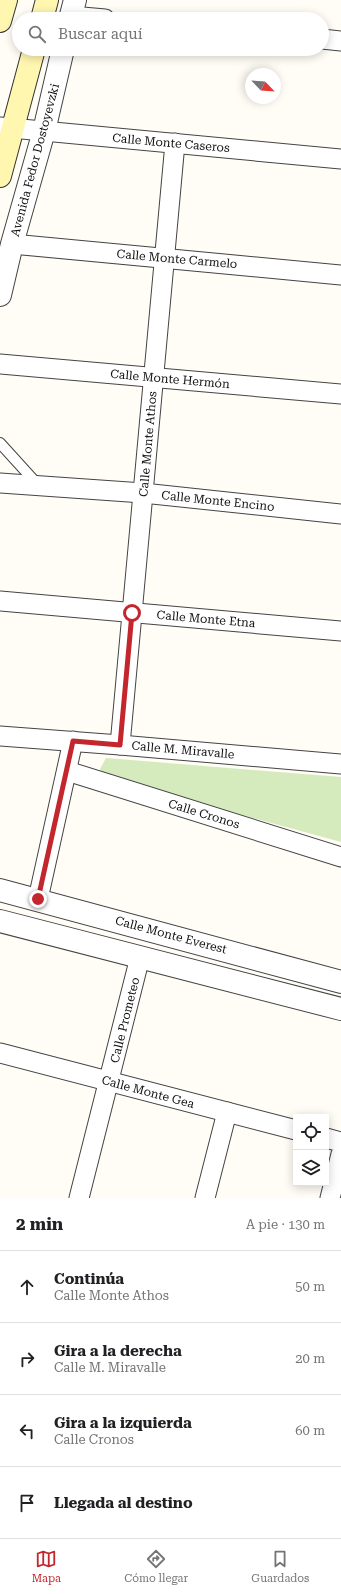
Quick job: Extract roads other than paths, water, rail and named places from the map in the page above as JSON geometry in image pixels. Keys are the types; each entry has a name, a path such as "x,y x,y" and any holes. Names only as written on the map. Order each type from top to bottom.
{"main road":[{"path":"0,21 6,0"},
{"path":"44,12 47,0"},
{"path":"0,176 6,128 32,56"}],"street":[{"path":"329,40 341,41"},
{"name":"Avenida Fedor Dostoyevzki","path":"0,295 12,244 44,131 61,56"},
{"name":"Calle Monte Caseros","path":"6,128 341,159"},
{"name":"Calle Monte Athos","path":"120,745 175,143"},
{"name":"Calle Monte Carmelo","path":"12,244 341,275"},
{"name":"Calle Monte Hermón","path":"0,364 341,394"},
{"name":"Calle Monte Encino","path":"0,483 143,493 341,514"},
{"name":"Calle Monte Etna","path":"0,601 341,631"},
{"name":"Calle M. Miravalle","path":"0,736 341,764"},
{"path":"38,899 73,741"},
{"name":"Calle Cronos","path":"67,771 341,857"},
{"name":"Calle Monte Everest","path":"0,890 340,978"},
{"path":"0,921 341,1009"},
{"name":"Calle Prometeo","path":"79,1198 140,957"},
{"name":"Calle Monte Gea","path":"0,1053 293,1129"},
{"path":"205,1198 227,1112"},
{"path":"329,1139 341,1142"},
{"path":"330,1198 341,1154"}],"lane":[{"path":"0,443 39,486"}]}
